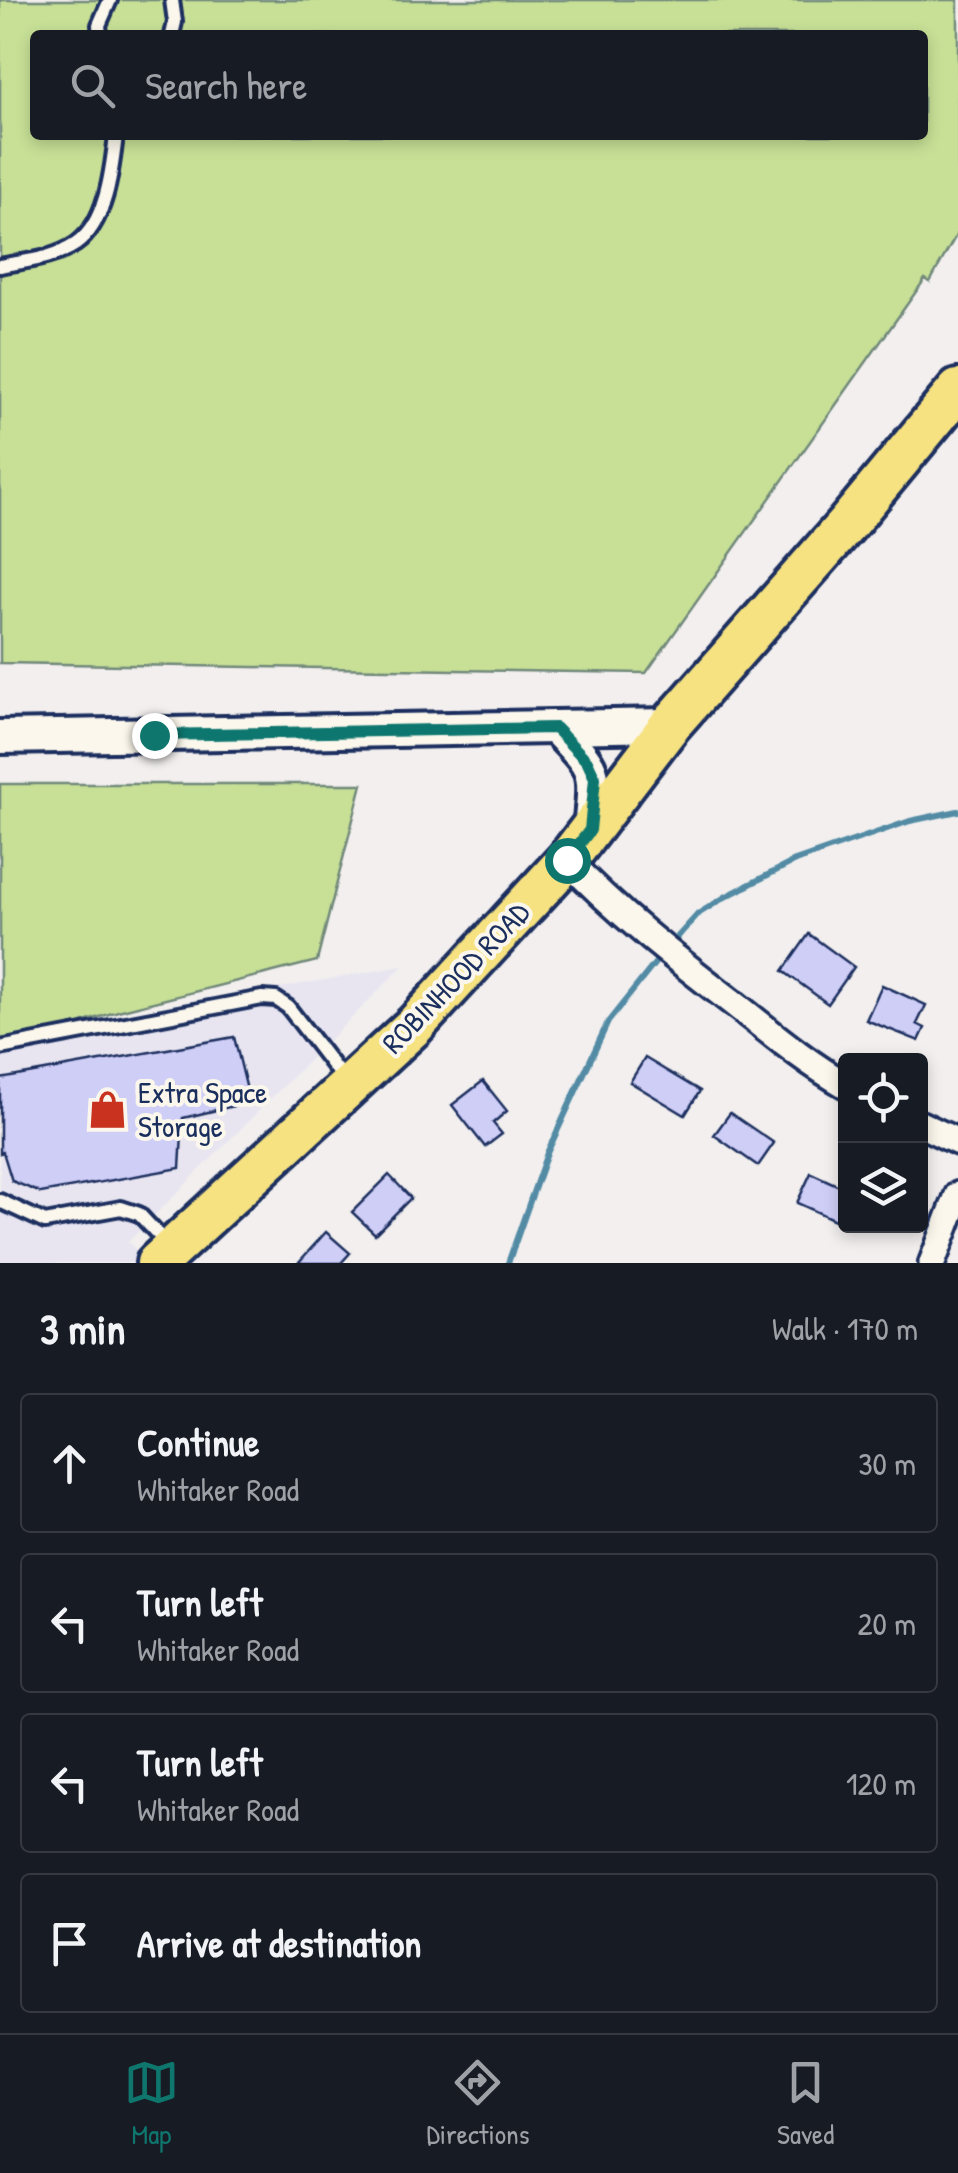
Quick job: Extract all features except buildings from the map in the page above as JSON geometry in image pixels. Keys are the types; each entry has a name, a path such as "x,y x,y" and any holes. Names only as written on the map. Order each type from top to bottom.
{"main road":[{"name":"ROBINHOOD ROAD","path":"165,1256 415,1024 579,845 670,726 958,390"}],"street":[{"path":"0,737 670,726"},
{"path":"555,728 587,761 595,778 579,845 601,896 801,1056 838,1080"},
{"path":"928,1128 958,1142"},
{"path":"932,1263 958,1195"}],"lane":[{"path":"100,30 110,0"},
{"path":"172,0 173,30"},
{"path":"0,266 50,256 78,242 98,216 115,140"},
{"path":"0,1048 262,998 276,999 288,1007 349,1086"},
{"path":"0,1202 44,1222 121,1208 139,1214 165,1256"}],"shaded area":[{"path":"403,966 128,1242 149,1263 0,1263 0,1038"}],"green space":[{"path":"0,0 958,0 958,232 930,282 925,279 646,673 0,663"},
{"path":"0,784 362,784 317,961 118,1011 0,1050"}],"waterway":[{"path":"671,944 698,914 795,861 910,821 958,811"},
{"path":"508,1263 547,1153 608,1022 663,953"}],"place":[{"name":"Extra Space Storage","path":"108,1110"}],"route":[{"path":"154,735 555,728 587,761 595,778 590,830 567,860"}]}
